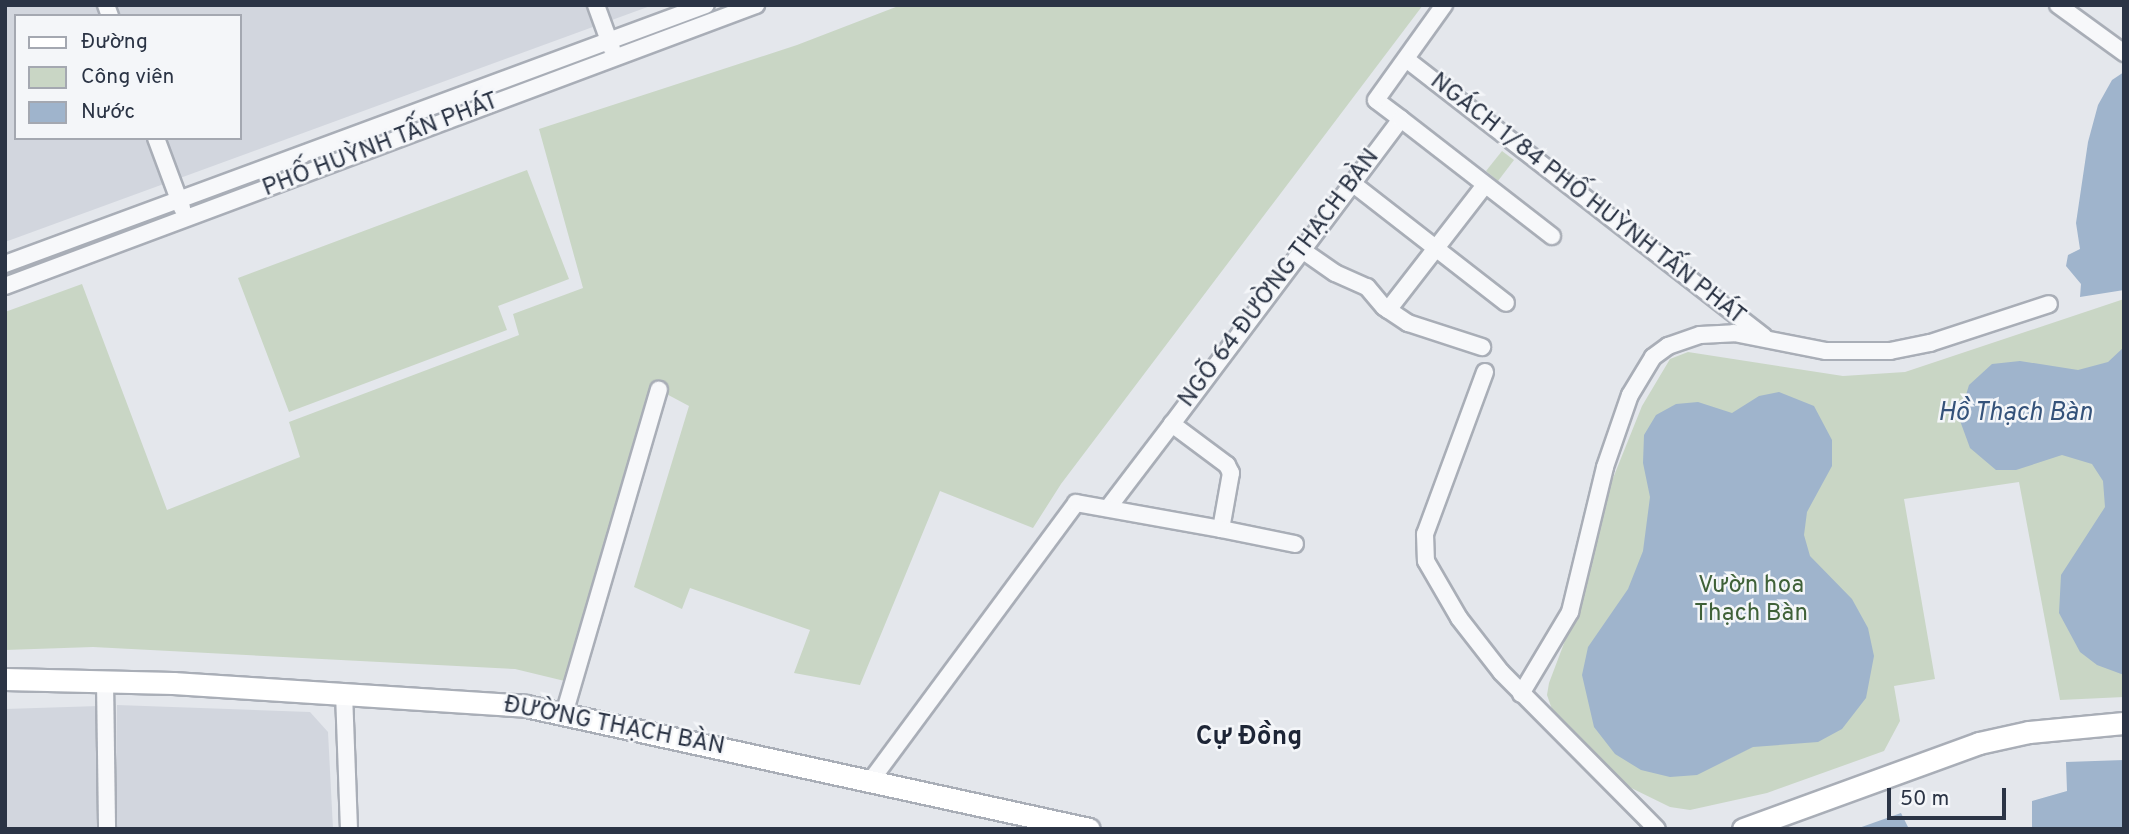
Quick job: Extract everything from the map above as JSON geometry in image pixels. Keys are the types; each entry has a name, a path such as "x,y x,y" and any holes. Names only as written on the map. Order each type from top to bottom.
{"main road":[{"name":"ĐƯỜNG THẠCH BÀN","path":"5,679 345,693 526,706 1089,829"},
{"path":"1744,829 1979,743 2029,732 2124,723"}],"street":[{"path":"596,5 615,58"},
{"name":"PHỐ HUỲNH TẤN PHÁT","path":"5,264 706,5"},
{"name":"PHỐ HUỲNH TẤN PHÁT","path":"5,286 756,5"},
{"path":"1444,5 1377,100 1552,236"},
{"path":"2064,9 2124,53"},
{"name":"NGÁCH 1/84 PHỐ HUỲNH TẤN PHÁT","path":"1406,59 1768,341"},
{"name":"NGÕ 64 ĐƯỜNG THẠCH BÀN","path":"1221,529 1231,473 1227,465 1172,424 1401,119"},
{"path":"157,140 186,219"},
{"path":"339,141 346,159"},
{"path":"1352,183 1506,303"},
{"path":"1388,310 1485,185"},
{"path":"1302,250 1335,273 1367,287 1388,310 1420,328 1482,347"},
{"path":"1521,694 1570,612 1605,467 1630,395 1653,358 1668,346 1700,335 1734,333 1847,353 1895,350 2049,304"},
{"path":"1485,372 1423,546 1433,576 1459,618 1521,694 1657,829"},
{"path":"564,714 659,390"},
{"path":"1108,508 1172,424"},
{"path":"869,783 1076,503 1295,544"},
{"path":"104,681 107,829"},
{"path":"345,693 349,829"}],"shaded area":[{"path":"5,5 653,5 5,242"},
{"path":"117,705 310,712 328,732 333,829 115,829"},
{"path":"99,706 100,829 5,829 5,709"}],"green space":[{"path":"901,5 1423,5 1061,484 1033,528 940,491 860,685 794,673 810,630 690,588 682,609 634,587 689,406 659,390 573,683 515,669 93,647 5,650 5,312 82,284 167,510 300,457 289,422 519,335 513,314 583,288 539,129 797,45"},
{"path":"1502,151 1514,160 1498,181 1486,171"},
{"path":"527,170 569,279 498,306 507,330 289,412 238,278"},
{"name":"Vườn hoa Thạch Bàn","path":"2124,299 2124,697 2060,700 2019,482 1904,499 1935,679 1894,686 1900,721 1884,751 1767,793 1690,810 1670,807 1621,783 1555,718 1547,695 1549,683 1583,593 1609,488 1642,406 1670,359 1688,352 1843,376 1905,372"}],"water":[{"path":"2124,72 2124,290 2080,297 2081,284 2066,266 2068,255 2080,249 2076,223 2088,142 2098,105 2112,80"},
{"name":"Hồ Thạch Bàn","path":"2124,347 2124,675 2097,665 2080,652 2059,613 2061,575 2105,507 2103,481 2092,464 2062,455 2016,470 1996,470 1970,448 1959,418 1969,385 1992,364 2020,361 2078,370 2108,362"},
{"path":"1779,392 1814,406 1832,440 1832,466 1807,512 1804,535 1810,556 1852,599 1868,628 1874,656 1866,698 1842,729 1818,742 1753,747 1697,775 1670,777 1641,770 1615,754 1594,727 1582,675 1588,647 1628,589 1643,551 1650,497 1643,463 1644,435 1656,415 1676,404 1698,402 1732,413 1759,396"},
{"path":"2124,760 2124,829 2032,829 2032,801 2067,791 2066,762"},
{"path":"1901,813 1909,829 1856,829"}],"district":[{"name":"Cự Đồng","path":"1249,738"}]}
